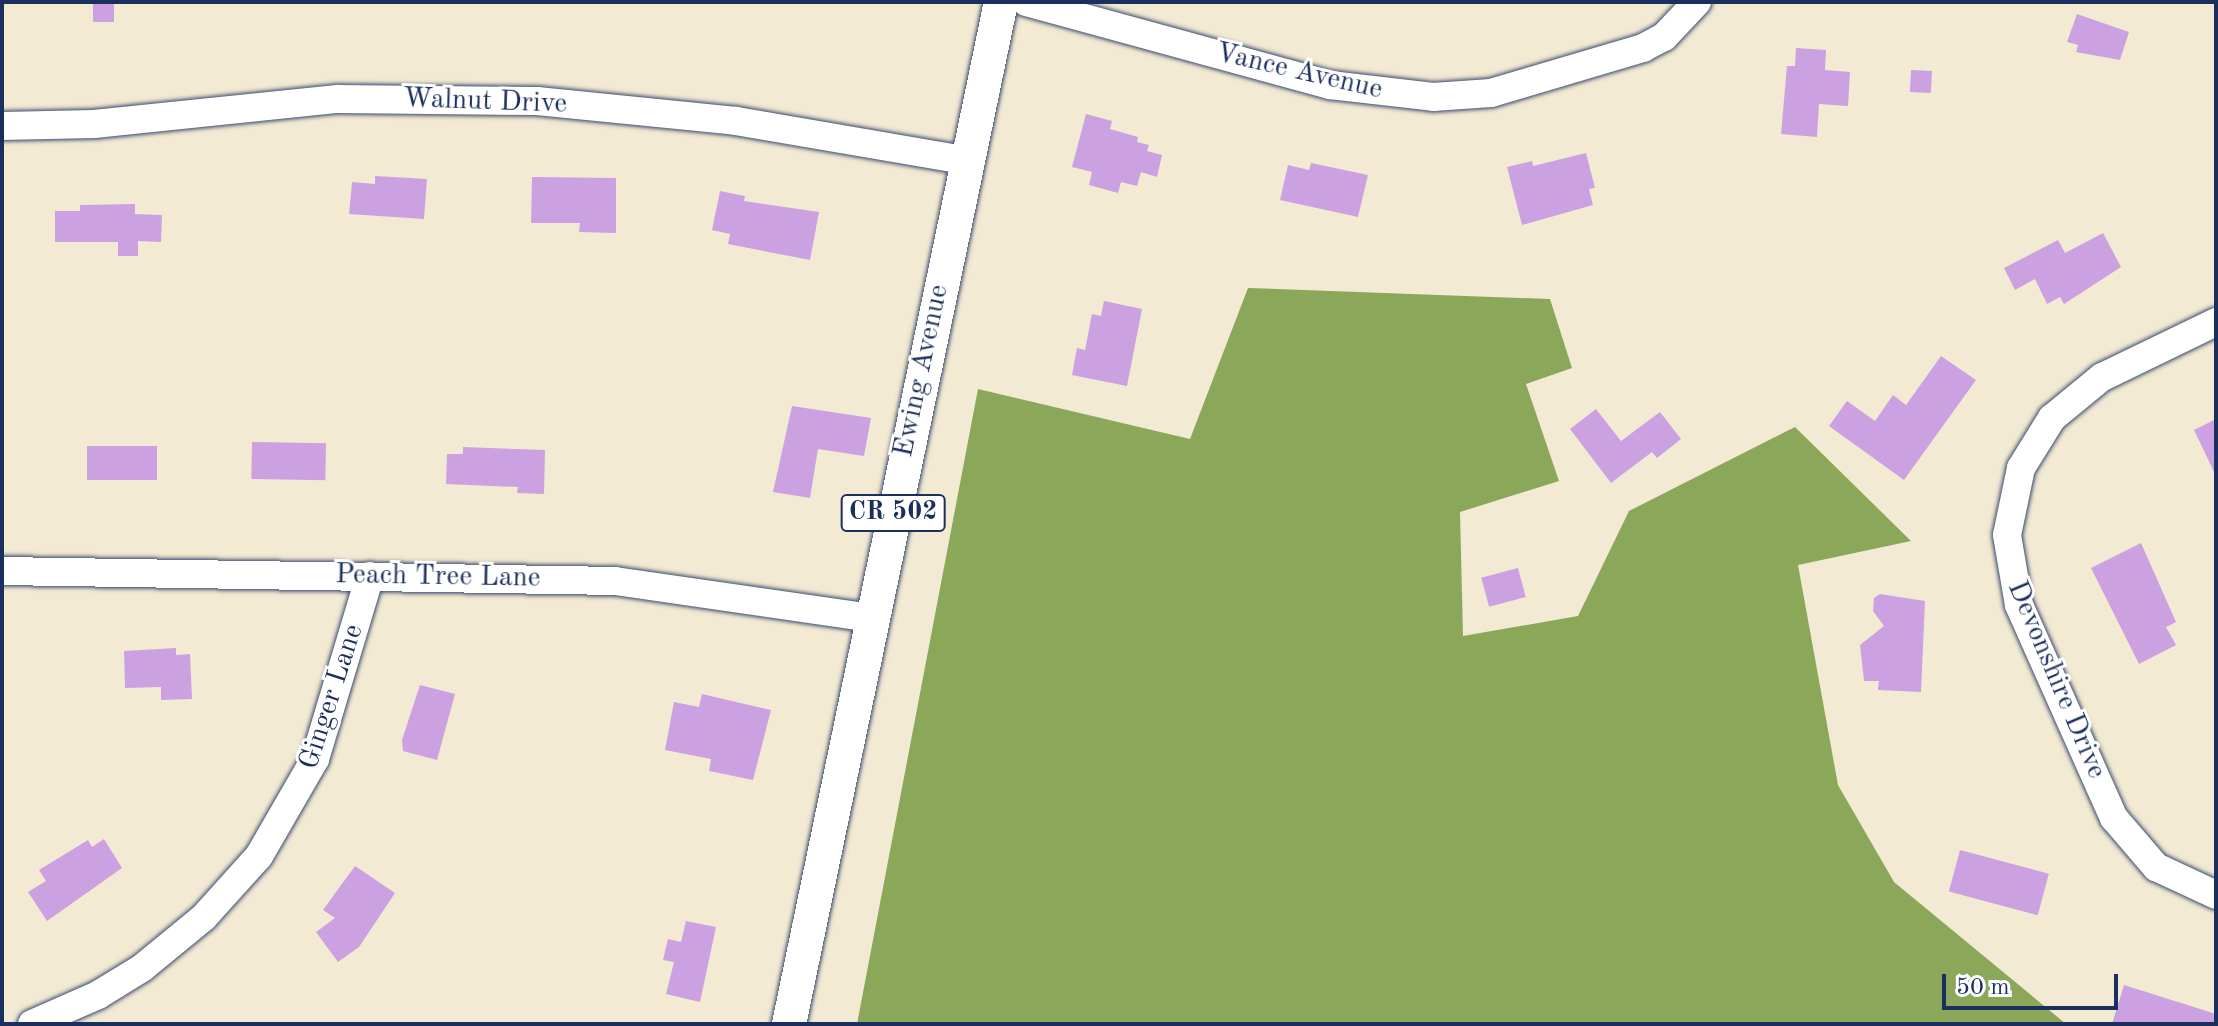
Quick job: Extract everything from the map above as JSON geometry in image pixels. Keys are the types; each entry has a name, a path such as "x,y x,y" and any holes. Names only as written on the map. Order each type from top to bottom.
{"main road":[{"name":"Ewing Avenue","path":"789,1024 965,160 1001,2"}],"street":[{"name":"Vance Avenue","path":"1026,2 1330,85 1433,97 1491,93 1643,48 1664,37 1697,2"},
{"name":"Walnut Drive","path":"2,126 94,124 338,99 537,101 736,121 965,160"},
{"name":"Devonshire Drive","path":"2216,322 2102,377 2052,418 2021,468 2007,535 2019,605 2114,818 2156,867 2216,895"},
{"name":"Peach Tree Lane","path":"2,571 615,581 872,618"},
{"name":"Ginger Lane","path":"32,1024 98,995 142,968 215,906 259,856 315,759 370,576"}],"green space":[{"path":"1248,288 1550,299 1572,368 1526,384 1559,481 1460,512 1463,636 1578,616 1629,511 1795,427 1911,541 1798,565 1838,785 1894,882 2066,1024 857,1024 978,389 1190,439"}],"building":[{"path":"93,2 114,2 114,22 93,22"},
{"path":"2077,14 2129,32 2120,60 2076,52 2078,45 2067,42"},
{"path":"1796,48 1826,50 1825,70 1850,72 1848,106 1819,104 1817,137 1781,134 1787,66 1795,66"},
{"path":"1911,70 1932,71 1931,93 1910,92"},
{"path":"1086,114 1112,121 1110,129 1138,137 1137,142 1149,145 1147,151 1162,155 1157,177 1141,172 1137,186 1121,182 1118,193 1089,185 1092,172 1072,167"},
{"path":"1586,153 1595,188 1589,189 1593,205 1522,225 1507,167 1532,161 1533,166"},
{"path":"1311,163 1368,175 1358,217 1280,200 1288,165 1309,170"},
{"path":"375,176 427,179 424,219 349,214 352,182 375,184"},
{"path":"532,177 616,178 616,233 579,232 580,223 531,223"},
{"path":"720,191 745,196 744,201 819,212 810,260 728,244 730,234 712,230"},
{"path":"135,204 135,214 162,215 161,242 138,241 138,256 118,256 118,242 55,242 55,211 80,211 80,205"},
{"path":"2103,233 2121,267 2064,304 2060,297 2047,304 2035,279 2015,290 2004,268 2058,240 2065,253"},
{"path":"1104,301 1142,309 1127,386 1072,375 1077,348 1085,350 1092,314 1101,316"},
{"path":"1941,356 1976,380 1904,480 1829,426 1847,401 1875,421 1893,395 1906,405"},
{"path":"792,406 871,418 864,456 818,449 810,498 773,492"},
{"path":"1596,409 1621,441 1660,412 1681,439 1657,458 1652,452 1611,483 1570,429"},
{"path":"2216,419 2216,476 2194,430"},
{"path":"252,442 326,443 325,480 251,479"},
{"path":"87,446 157,446 157,480 87,480"},
{"path":"463,447 545,450 544,494 517,493 518,487 446,484 447,454 463,454"},
{"path":"2141,543 2176,622 2166,627 2176,645 2139,664 2091,568"},
{"path":"1518,568 1526,597 1489,607 1481,578"},
{"path":"1880,594 1925,601 1921,692 1878,690 1879,681 1864,681 1860,645 1884,626 1873,611 1874,598"},
{"path":"176,648 176,655 190,654 192,699 161,700 161,687 125,688 124,651"},
{"path":"420,685 455,694 437,760 403,751 402,740"},
{"path":"702,694 771,710 753,780 709,771 711,759 665,750 674,702 699,707"},
{"path":"104,839 122,868 47,921 28,892 46,881 39,870 88,840 92,847"},
{"path":"1960,850 2049,874 2038,915 1949,892"},
{"path":"355,866 395,893 359,947 338,962 316,932 335,918 323,910"},
{"path":"686,921 716,927 700,1002 666,994 674,962 663,960 668,939 681,942"},
{"path":"2124,985 2216,1014 2216,1024 2112,1024"}]}
